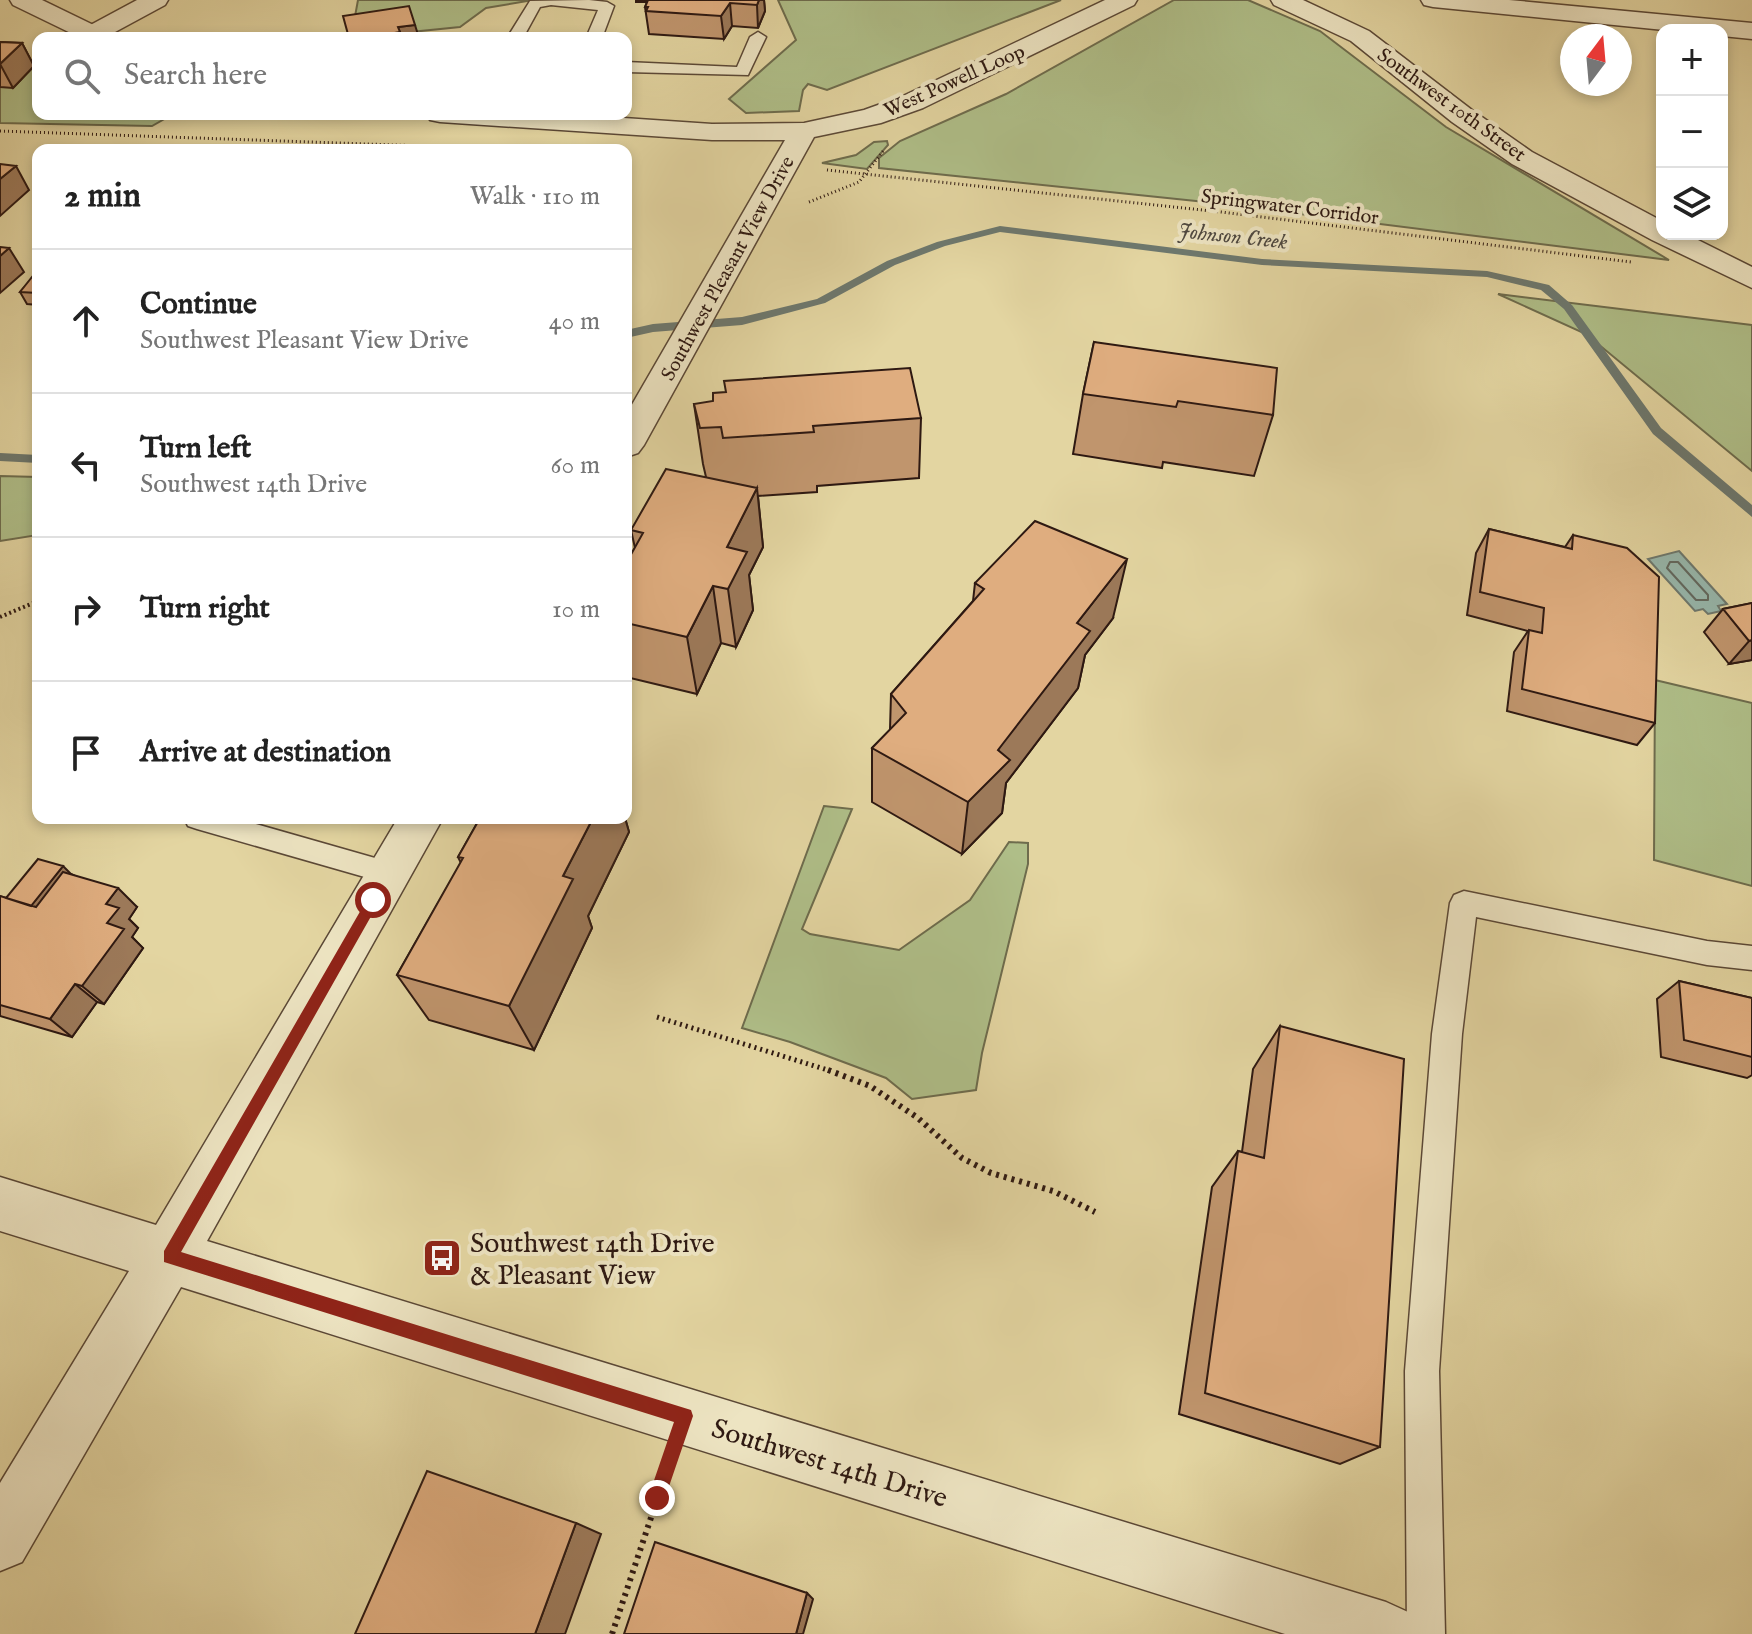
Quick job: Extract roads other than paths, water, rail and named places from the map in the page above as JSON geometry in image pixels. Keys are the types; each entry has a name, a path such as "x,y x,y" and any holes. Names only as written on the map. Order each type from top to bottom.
{"street":[{"path":"22,0 88,32"},
{"path":"103,32 156,0"},
{"name":"West Powell Loop","path":"547,120 712,132 804,131 871,117 913,102 1125,0"},
{"name":"Southwest 10th Street","path":"1283,0 1360,36 1462,116 1522,158 1656,231"},
{"path":"1433,0 1752,31"},
{"name":"Southwest Pleasant View Drive","path":"632,435 804,131"},
{"name":"Southwest 10th Street","path":"1674,240 1752,279"},
{"path":"0,1540 169,1256 418,824"},
{"name":"Southwest 14th Drive","path":"0,1204 1386,1634"}],"lane":[{"path":"519,32 535,4 551,1 607,6 596,32"},
{"path":"632,67 743,72 758,37"},
{"path":"218,824 389,873"},
{"path":"1426,1634 1422,1371 1447,1034 1464,903 1707,953 1752,958"}],"water":[{"path":"1679,551 1727,604 1718,606 1721,611 1708,614 1703,609 1695,611 1648,559"}],"waterway":[{"name":"Johnson Creek","path":"632,333 653,328 742,321 821,301 891,263 941,244 1000,229 1262,262 1487,274 1545,287 1568,307 1657,431 1752,512"},
{"name":"Johnson Creek","path":"0,457 32,459"}],"place":[{"name":"Southwest 14th Drive & Pleasant View","path":"442,1258"}]}
